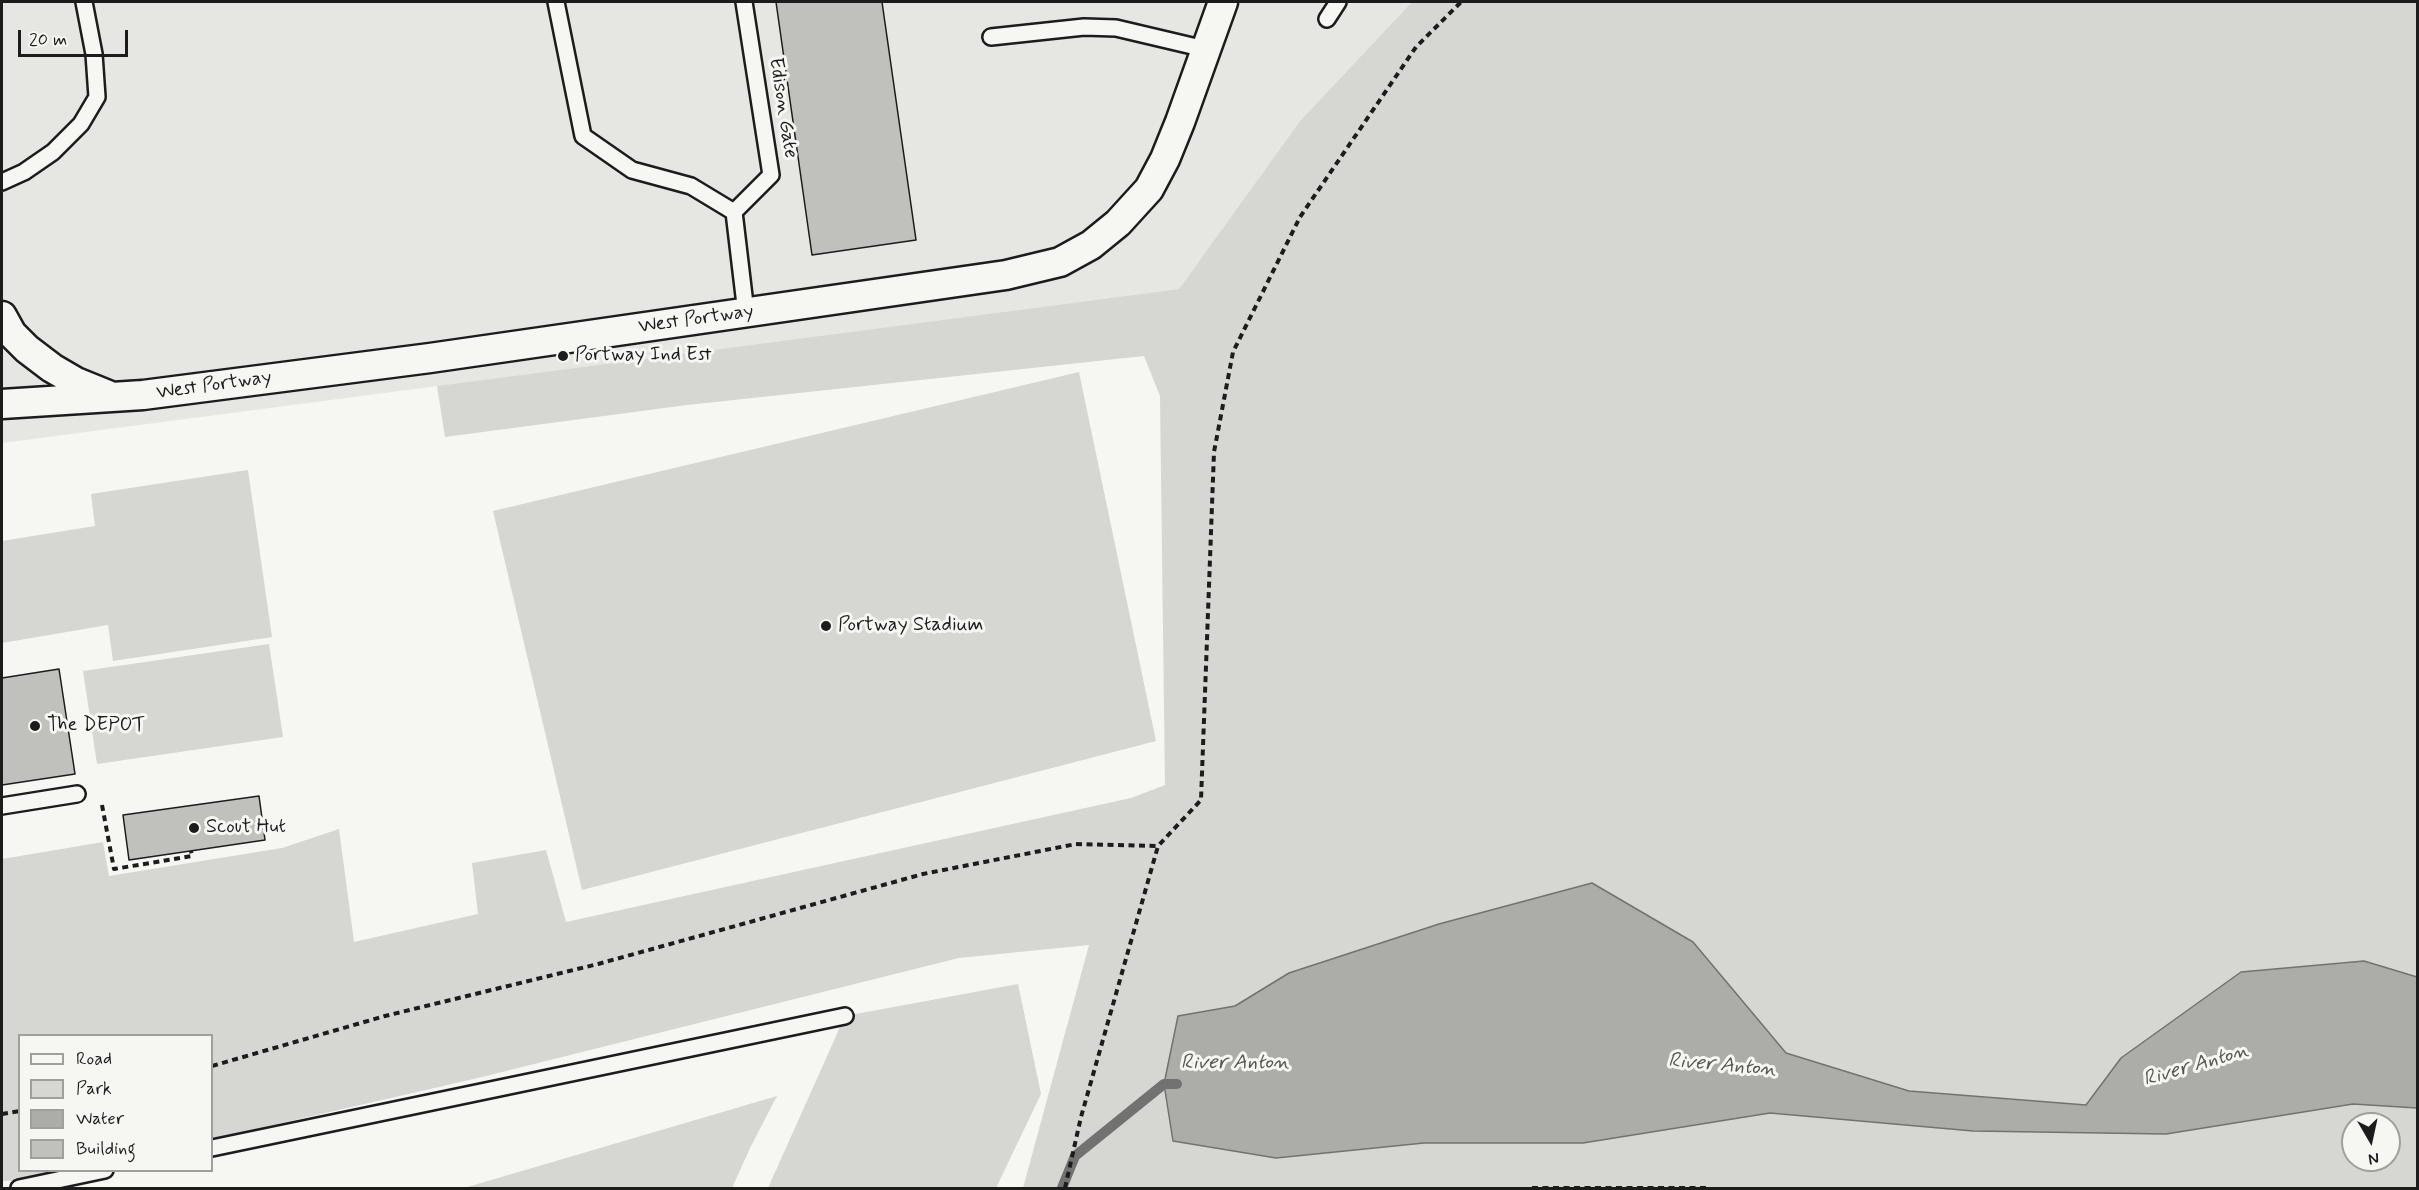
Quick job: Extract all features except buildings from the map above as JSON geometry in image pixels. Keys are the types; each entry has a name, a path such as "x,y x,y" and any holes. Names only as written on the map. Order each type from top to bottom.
{"street":[{"name":"West Portway","path":"2,404 143,396 746,313 1006,275 1060,262 1091,245 1118,223 1149,189 1165,159 1223,2"},
{"path":"2,316 12,334 27,350 76,382 113,397"}],"lane":[{"path":"2,182 24,172 53,152 81,124 97,97 94,54 84,2"},
{"path":"556,2 583,136 632,170 690,186 734,212 746,313"},
{"name":"Edison Gate","path":"734,212 771,175 744,2"},
{"path":"1327,19 1338,2"},
{"path":"992,37 1084,27 1116,28 1205,50"},
{"path":"2,806 77,794"},
{"path":"213,1148 845,1016"},
{"path":"20,1188 96,1172"}],"path":[{"path":"1065,1188 1081,1117 1158,846 1201,800 1214,452 1233,352 1300,217 1416,47 1461,2"},
{"path":"77,794 100,790 114,869 192,856 191,851"},
{"path":"213,1066 385,1016 598,964 923,874 1076,844 1158,846"},
{"path":"2,1114 18,1111"},
{"path":"1532,1188 1710,1188"}],"shaded area":[{"path":"2,2 1412,2 1300,121 1179,289 2,443"}],"green space":[{"path":"1412,2 2417,2 2417,1188 1023,1188 1089,945 959,958 478,1078 213,1139 213,1034 18,1034 18,1172 69,1172 33,1180 2,1181 2,859 103,842 109,876 282,848 339,829 354,942 478,914 472,863 546,850 566,922 1131,798 1165,785 1160,396 1144,356 687,405 445,437 437,386 1179,289 1300,121"},
{"name":"Portway Stadium","path":"1079,372 1156,741 582,890 493,511"},
{"path":"248,470 272,637 113,661 108,625 2,643 2,541 95,526 91,494"},
{"path":"269,644 283,737 97,764 83,671"},
{"path":"1018,984 1041,1094 996,1188 768,1188 845,1016"},
{"path":"777,1096 732,1188 464,1188"}],"water":[{"path":"1592,883 1693,942 1786,1053 1909,1091 2086,1105 2121,1058 2241,972 2364,961 2417,977 2417,1108 2353,1104 2166,1134 1973,1131 1770,1113 1583,1143 1424,1143 1276,1158 1173,1141 1164,1084 1178,1016 1235,1006 1289,973 1439,924"}],"waterway":[{"name":"River Anton","path":"1062,1188 1075,1156 1164,1084 1177,1084"}],"place":[{"name":"Portway Ind Est","path":"563,356"},
{"name":"Portway Stadium","path":"826,626"},
{"name":"The DEPOT","path":"35,726"},
{"name":"Scout Hut","path":"194,828"}]}
